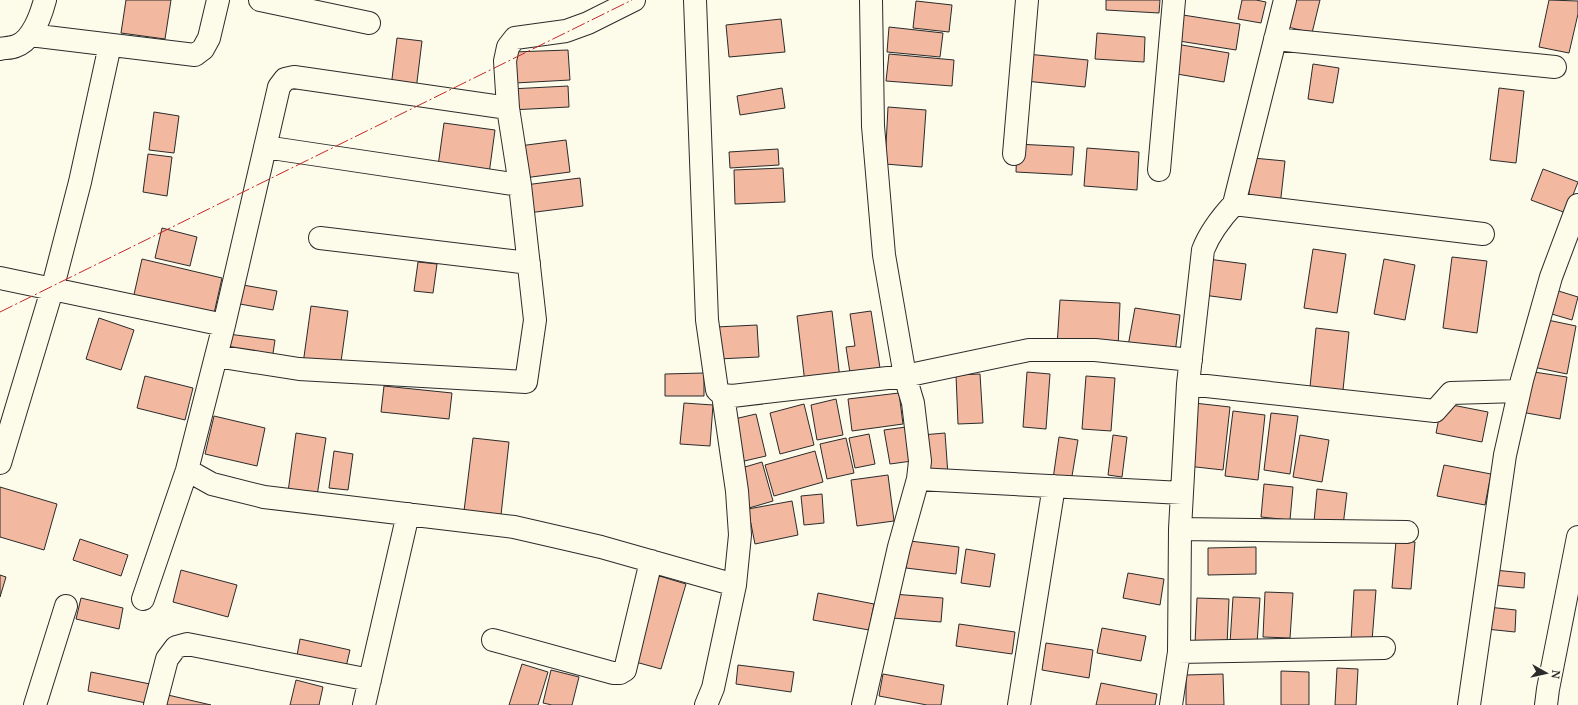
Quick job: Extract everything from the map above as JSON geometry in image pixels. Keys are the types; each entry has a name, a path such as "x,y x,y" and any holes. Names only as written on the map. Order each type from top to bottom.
{"street":[{"path":"0,49 17,46 30,35 41,16 45,0"},
{"path":"30,35 195,55 203,49 209,38 218,0"},
{"path":"260,0 369,23"},
{"path":"216,356 299,369 526,382 535,320 520,185 508,108 504,61 508,47 515,38 566,31 588,23 634,0"},
{"path":"695,0 707,320 717,390 723,395 732,396 905,376 1029,350 1095,350 1191,360"},
{"path":"863,705 899,547 918,479 920,461 913,403 905,376 884,255 873,126 871,0"},
{"path":"1014,154 1027,0"},
{"path":"1159,170 1174,0"},
{"path":"1171,705 1179,652 1180,529 1188,384 1203,250 1208,236 1220,219 1234,204 1285,0"},
{"path":"1275,39 1555,67"},
{"path":"0,464 52,290 80,182 110,45"},
{"path":"142,599 186,470 224,325 279,86 285,79 294,77 508,108"},
{"path":"265,147 520,185"},
{"path":"1234,204 1483,234"},
{"path":"1469,705 1504,455 1519,391 1551,277 1578,204"},
{"path":"320,238 529,263"},
{"path":"0,278 224,325"},
{"path":"1188,384 1435,411 1450,393 1519,391"},
{"path":"706,705 712,688 735,585 740,535 737,491 723,395"},
{"path":"186,470 212,484 264,497 514,527 601,547 735,585"},
{"path":"918,479 1182,493"},
{"path":"1019,705 1054,486"},
{"path":"364,705 408,514"},
{"path":"1180,529 1407,532"},
{"path":"1546,705 1578,536"},
{"path":"493,640 612,673 620,673 625,670 651,561"},
{"path":"35,705 66,606"},
{"path":"155,705 167,659 176,647 187,644 370,680"},
{"path":"1179,652 1384,648"}],"building":[{"path":"126,0 171,0 165,39 121,33"},
{"path":"1106,0 1160,0 1159,13 1106,10"},
{"path":"1242,0 1266,2 1261,23 1238,19"},
{"path":"1286,0 1320,0 1312,33 1280,25"},
{"path":"1549,0 1578,1 1578,14 1569,53 1539,47"},
{"path":"916,1 952,5 949,32 913,28"},
{"path":"1183,15 1240,24 1236,50 1179,41"},
{"path":"781,19 785,52 729,57 726,25"},
{"path":"889,27 943,33 940,57 887,52"},
{"path":"1097,33 1145,37 1144,62 1095,59"},
{"path":"397,38 422,41 416,90 391,87"},
{"path":"1176,44 1229,53 1224,82 1171,73"},
{"path":"568,50 570,80 515,83 513,52"},
{"path":"889,54 954,60 952,86 886,81"},
{"path":"1027,54 1088,60 1085,87 1025,81"},
{"path":"1313,64 1339,68 1333,103 1308,99"},
{"path":"568,86 569,107 511,110 510,89"},
{"path":"782,88 785,108 740,115 737,96"},
{"path":"1499,88 1524,91 1516,163 1490,160"},
{"path":"888,107 926,110 922,167 885,164"},
{"path":"154,112 179,116 174,153 149,150"},
{"path":"444,123 495,130 489,174 438,166"},
{"path":"566,140 570,172 524,178 519,146"},
{"path":"1017,144 1074,147 1072,175 1016,172"},
{"path":"1087,148 1139,152 1137,190 1084,186"},
{"path":"778,149 779,165 730,168 729,152"},
{"path":"148,154 172,157 167,196 143,192"},
{"path":"1253,158 1285,161 1280,206 1248,202"},
{"path":"783,168 785,202 735,204 734,170"},
{"path":"1543,169 1578,182 1566,213 1531,200"},
{"path":"580,178 583,206 528,213 525,185"},
{"path":"162,228 197,237 190,266 155,258"},
{"path":"1313,249 1346,254 1337,313 1304,308"},
{"path":"1452,257 1487,261 1477,333 1443,328"},
{"path":"142,259 222,278 213,318 133,299"},
{"path":"1208,259 1246,264 1241,300 1203,295"},
{"path":"1384,259 1415,265 1405,320 1374,314"},
{"path":"418,262 437,264 433,293 414,291"},
{"path":"243,285 277,291 273,310 240,304"},
{"path":"1552,289 1578,297 1572,320 1545,312"},
{"path":"1060,300 1120,303 1118,348 1057,346"},
{"path":"311,306 348,311 340,369 303,364"},
{"path":"1135,308 1180,315 1175,353 1128,346"},
{"path":"832,311 840,379 805,383 797,316"},
{"path":"871,311 880,368 850,373 846,347 855,346 850,314"},
{"path":"99,318 134,330 121,370 86,359"},
{"path":"1543,319 1576,326 1567,374 1533,367"},
{"path":"757,325 759,357 718,359 716,327"},
{"path":"1316,328 1349,332 1343,390 1310,387"},
{"path":"228,334 275,340 272,360 225,354"},
{"path":"1527,371 1567,377 1560,419 1521,412"},
{"path":"1027,372 1050,374 1046,429 1023,427"},
{"path":"704,373 704,396 665,396 665,374"},
{"path":"980,374 983,423 958,424 956,375"},
{"path":"145,376 193,388 185,420 137,408"},
{"path":"1086,376 1115,378 1111,431 1082,429"},
{"path":"384,386 452,393 449,419 381,412"},
{"path":"899,393 903,424 852,431 848,399"},
{"path":"836,399 843,435 817,440 811,405"},
{"path":"684,403 713,405 710,446 680,444"},
{"path":"1194,403 1230,407 1223,470 1187,466"},
{"path":"1442,403 1488,412 1482,442 1436,433"},
{"path":"804,404 814,445 780,454 770,413"},
{"path":"1233,411 1265,415 1258,480 1225,476"},
{"path":"1271,413 1298,416 1290,474 1264,470"},
{"path":"756,414 766,456 740,462 730,420"},
{"path":"214,416 265,428 257,466 205,454"},
{"path":"906,427 912,461 890,464 884,430"},
{"path":"296,433 326,438 317,496 288,492"},
{"path":"945,433 948,475 925,476 922,435"},
{"path":"869,434 875,464 855,468 849,438"},
{"path":"1113,435 1127,437 1122,477 1108,475"},
{"path":"1300,435 1329,440 1322,482 1293,477"},
{"path":"1059,437 1078,440 1071,482 1053,479"},
{"path":"473,438 509,442 501,515 464,511"},
{"path":"846,438 854,473 827,479 820,444"},
{"path":"334,451 353,454 348,490 329,488"},
{"path":"815,451 823,482 774,496 765,465"},
{"path":"762,462 773,501 749,508 738,469"},
{"path":"1444,465 1491,474 1485,505 1437,496"},
{"path":"888,475 894,521 857,526 851,480"},
{"path":"1264,484 1293,487 1290,520 1261,517"},
{"path":"0,487 57,504 44,550 0,537"},
{"path":"1317,489 1347,493 1343,526 1314,522"},
{"path":"822,494 824,523 804,525 801,496"},
{"path":"792,501 798,535 755,544 748,509"},
{"path":"80,539 128,555 121,576 73,560"},
{"path":"910,541 959,547 956,574 906,568"},
{"path":"1396,541 1415,542 1411,589 1392,588"},
{"path":"1256,547 1256,574 1208,575 1208,548"},
{"path":"966,549 995,554 990,587 961,583"},
{"path":"181,570 237,585 228,617 173,602"},
{"path":"1494,570 1525,573 1524,588 1492,585"},
{"path":"1128,573 1164,579 1160,605 1123,598"},
{"path":"0,575 6,577 0,597"},
{"path":"656,575 686,584 661,669 632,661"},
{"path":"1354,590 1376,590 1372,641 1351,640"},
{"path":"1265,592 1293,593 1290,638 1263,637"},
{"path":"818,593 874,604 869,630 813,620"},
{"path":"893,594 943,598 941,622 892,618"},
{"path":"1233,597 1260,598 1257,644 1230,643"},
{"path":"81,598 123,608 119,629 76,619"},
{"path":"1197,598 1229,599 1227,646 1195,644"},
{"path":"1488,607 1516,610 1515,632 1486,629"},
{"path":"959,624 1015,632 1012,654 956,646"},
{"path":"1102,628 1146,636 1141,661 1097,653"},
{"path":"300,639 350,650 345,671 296,661"},
{"path":"1046,643 1093,650 1089,678 1042,670"},
{"path":"522,664 548,672 538,705 509,705"},
{"path":"738,665 794,672 791,692 736,684"},
{"path":"1337,668 1358,669 1356,705 1335,705"},
{"path":"551,670 579,677 572,705 552,705 543,703"},
{"path":"1281,671 1309,672 1309,705 1281,705"},
{"path":"91,672 150,684 146,703 88,691"},
{"path":"883,674 944,685 941,705 927,705 879,696"},
{"path":"1223,674 1224,705 1186,705 1186,675"},
{"path":"296,680 323,687 319,705 290,705"},
{"path":"1101,683 1157,694 1155,705 1096,705"},
{"path":"168,695 211,705 166,705"}],"power":[{"path":"0,312 632,0"}]}
